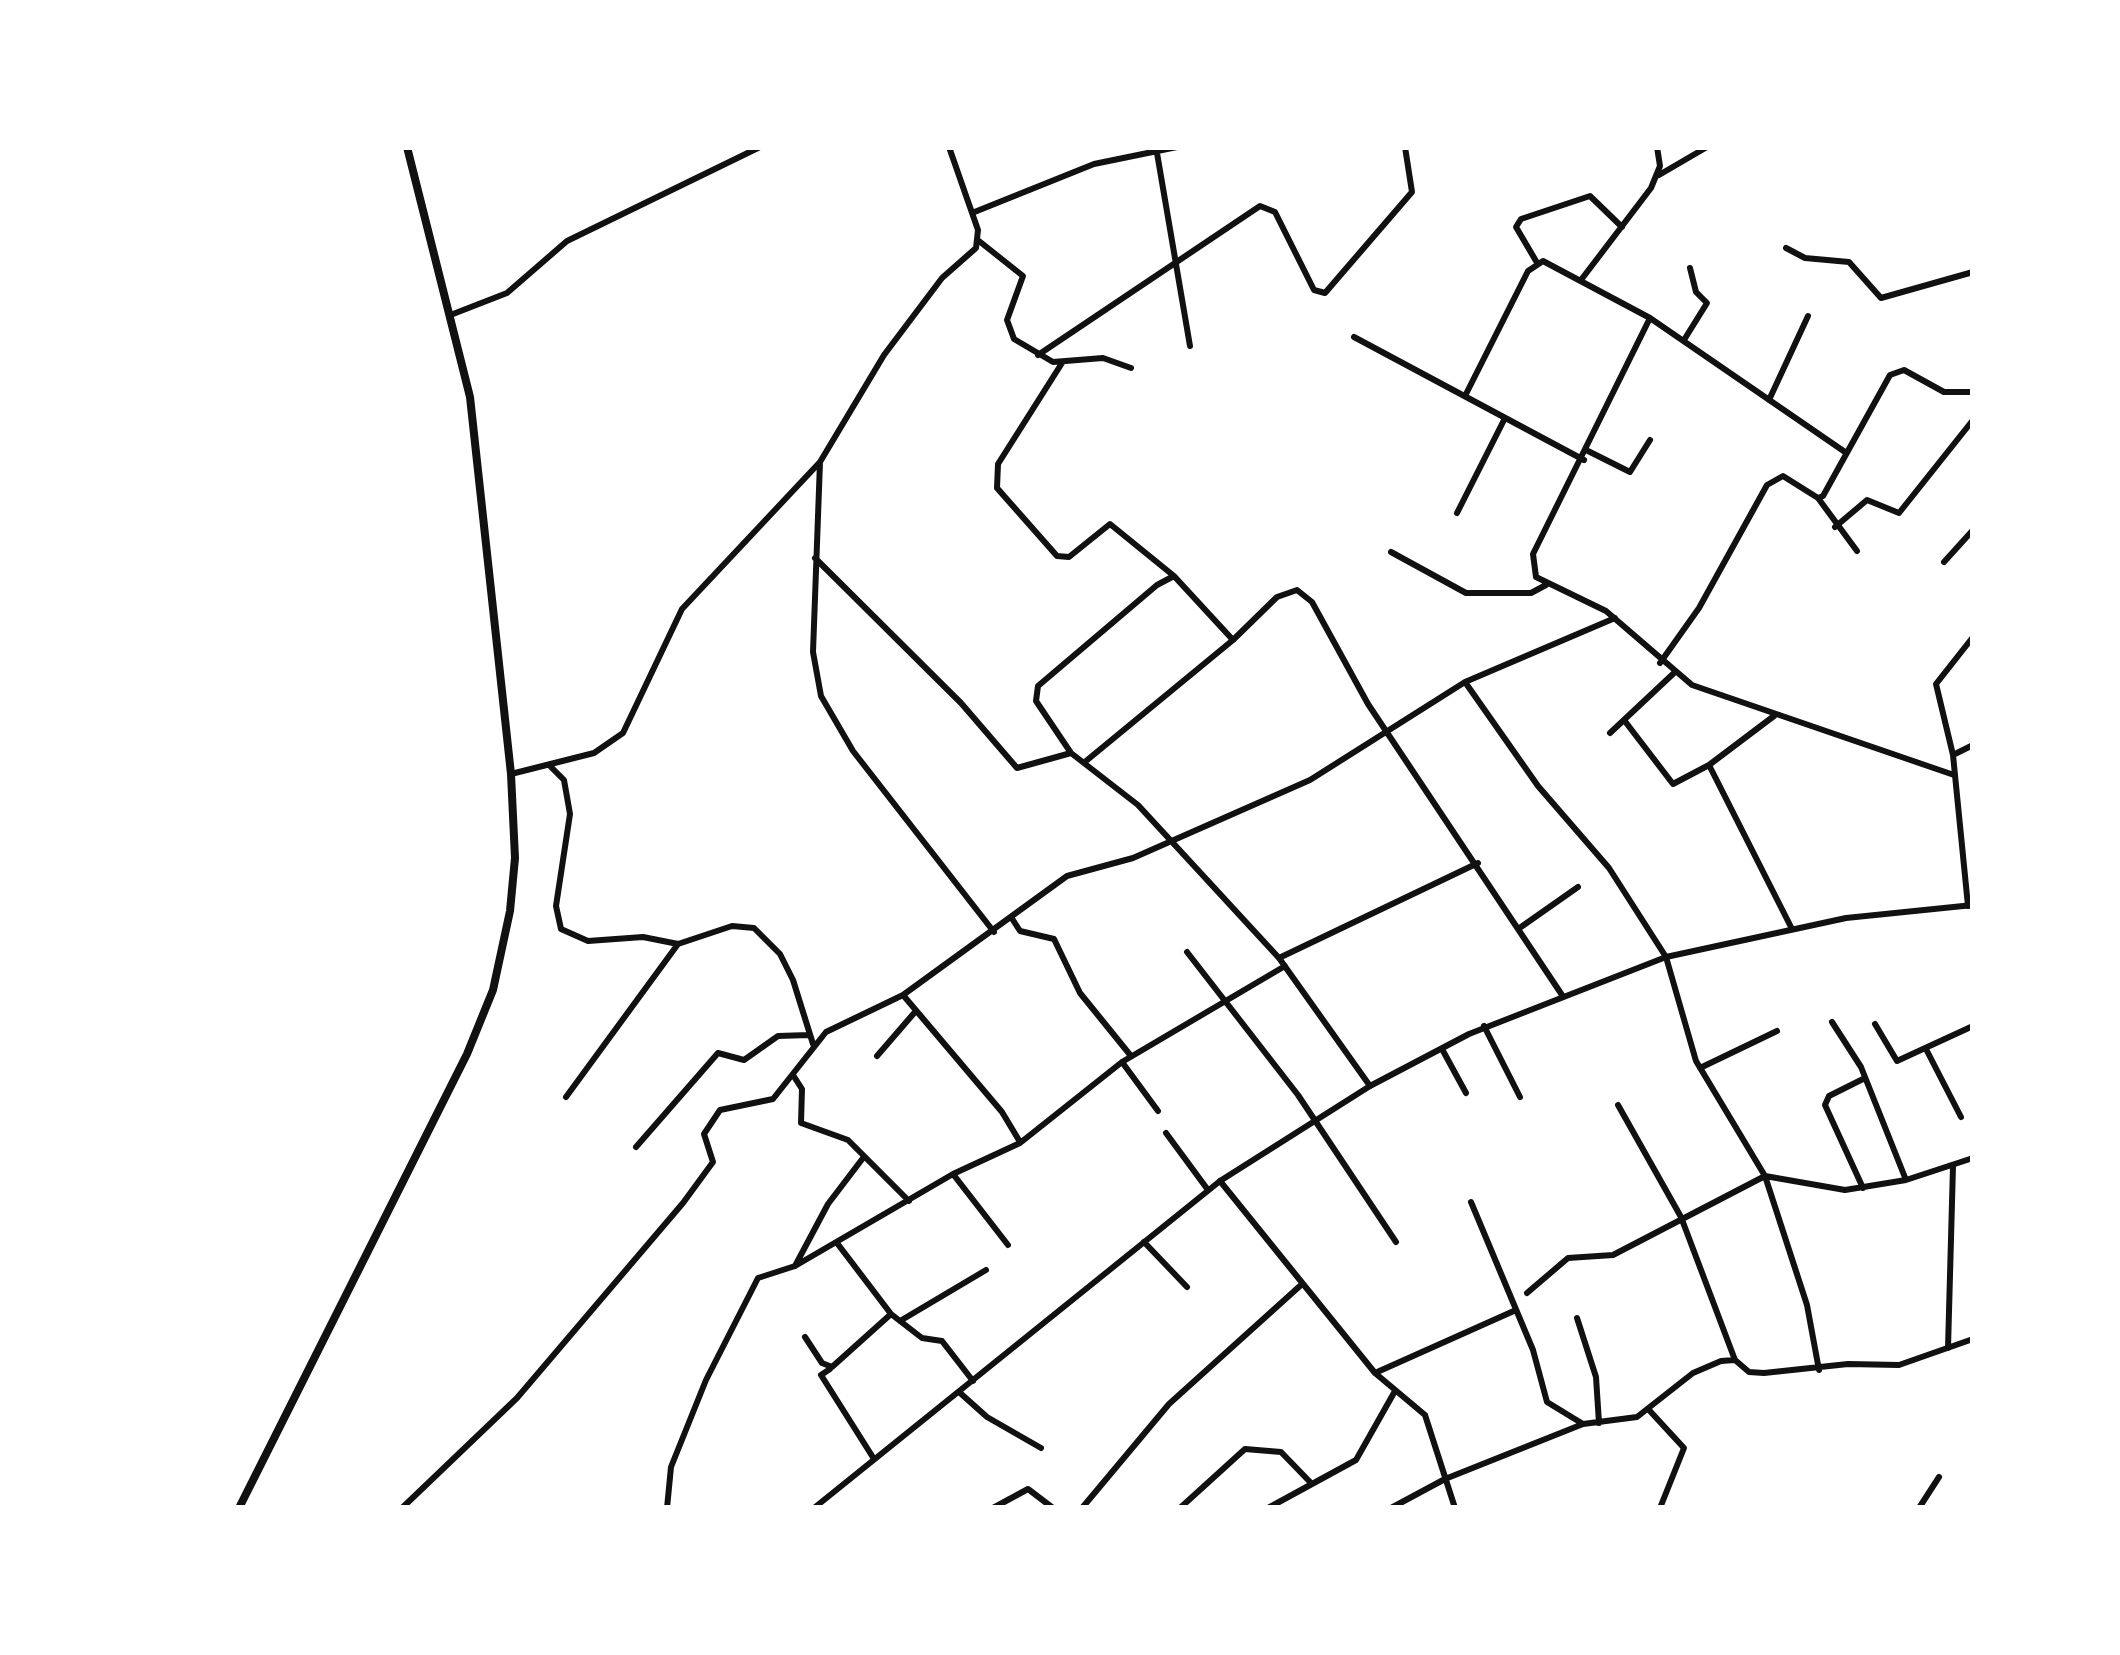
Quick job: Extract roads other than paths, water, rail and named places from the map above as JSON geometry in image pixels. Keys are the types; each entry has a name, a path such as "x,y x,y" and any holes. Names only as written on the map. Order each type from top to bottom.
{"main road":[{"path":"239,1508 488,1004 504,950 514,875 511,774 470,397 454,314 407,147"}],"street":[{"path":"454,314 507,293 568,241 760,147"},
{"path":"949,147 979,241 1023,276 1007,326 1014,339 1062,363 1102,358 1131,368"},
{"path":"972,212 1094,164 1178,147"},
{"path":"1038,355 1257,207 1268,206 1314,290 1325,293 1412,192 1405,147"},
{"path":"1655,177 1657,147"},
{"path":"1582,280 1655,177 1707,147"},
{"path":"1157,153 1190,346"},
{"path":"1622,227 1595,196 1521,219 1516,227 1537,262 1582,280 1650,318 1845,452"},
{"path":"511,774 607,748 623,733 682,610 820,462 884,355 932,289 979,241"},
{"path":"1786,248 1805,258 1849,262 1880,298 1973,272"},
{"path":"1465,396 1537,262"},
{"path":"1684,340 1707,303 1696,292 1690,268"},
{"path":"1769,400 1808,316"},
{"path":"1650,318 1533,554 1534,573 1546,585 1615,618 1674,674 1774,716 1954,775"},
{"path":"1354,337 1505,418 1630,472 1650,440"},
{"path":"1062,363 998,464 997,488 1061,558 1110,524 1174,576 1233,640"},
{"path":"1818,499 1897,370 1911,372 1944,392 1973,392"},
{"path":"1457,513 1505,418"},
{"path":"1835,527 1867,500 1899,513 1973,421"},
{"path":"820,462 823,490 815,559 814,676 834,724 994,932"},
{"path":"1660,663 1699,608 1767,484 1783,476 1818,499 1857,551"},
{"path":"1944,562 1973,530"},
{"path":"1391,552 1466,593 1531,593 1546,585"},
{"path":"815,559 962,703 1017,768 1071,753"},
{"path":"1174,576 1038,686 1036,700 1071,753 1086,761 1170,838 1279,958 1370,1086"},
{"path":"1086,761 1233,640 1277,597 1298,590 1330,629 1387,733 1478,862 1562,995"},
{"path":"402,1508 517,1398 683,1203 713,1162 704,1134 717,1114 773,1099 794,1075 811,1039 903,995 1067,876 1133,858 1310,780 1465,682 1615,618"},
{"path":"817,1507 1220,1181 1370,1086 1484,1026 1666,957 1846,917 1971,905 1953,754 1936,684 1973,637"},
{"path":"1610,733 1674,674"},
{"path":"1465,682 1538,786 1609,868 1666,957 1700,1068 1765,1176 1807,1305 1820,1370"},
{"path":"1624,720 1673,784 1709,765 1774,716"},
{"path":"1953,754 1973,745"},
{"path":"1709,765 1792,929"},
{"path":"548,766 564,780 570,814 556,906 561,929 588,941 643,937 678,944 732,926 764,933 793,980 811,1039"},
{"path":"1279,958 1478,862"},
{"path":"1521,927 1578,887"},
{"path":"1011,917 1020,931 1054,939 1080,994 1131,1057"},
{"path":"566,1097 678,944"},
{"path":"1187,952 1298,1095 1396,1242"},
{"path":"667,1508 671,1467 752,1285 768,1272 794,1266 953,1174 1020,1143 1122,1062 1285,966"},
{"path":"903,995 1002,1112 1020,1143"},
{"path":"877,1056 915,1012"},
{"path":"1832,1022 1865,1078 1906,1180"},
{"path":"1875,1024 1894,1061 1973,1026"},
{"path":"1484,1026 1520,1097"},
{"path":"1700,1068 1777,1031"},
{"path":"635,1147 718,1053 744,1060 778,1036 811,1039"},
{"path":"1442,1049 1466,1093"},
{"path":"1926,1049 1961,1117"},
{"path":"1122,1062 1158,1112"},
{"path":"794,1075 802,1088 801,1123 838,1134 909,1202"},
{"path":"1863,1188 1825,1105 1829,1096 1865,1078"},
{"path":"1618,1106 1681,1216 1735,1360 1749,1372 1907,1365 1973,1339"},
{"path":"1166,1133 1208,1190"},
{"path":"794,1266 828,1204 863,1158"},
{"path":"1527,1293 1568,1258 1607,1258 1765,1176 1831,1190 1863,1188 1973,1158"},
{"path":"1948,1348 1953,1164"},
{"path":"953,1174 1008,1245"},
{"path":"1220,1181 1375,1373 1425,1414 1455,1508"},
{"path":"1471,1202 1516,1310 1546,1402 1583,1424"},
{"path":"837,1242 891,1314 922,1338 942,1341 973,1381"},
{"path":"1144,1242 1187,1287"},
{"path":"900,1322 986,1270"},
{"path":"1082,1508 1169,1404 1301,1285"},
{"path":"1375,1373 1516,1310"},
{"path":"874,1459 820,1375 891,1314"},
{"path":"1577,1318 1596,1377 1599,1423"},
{"path":"806,1337 822,1363 832,1367"},
{"path":"1391,1508 1445,1479 1583,1424 1636,1418 1703,1367 1735,1360"},
{"path":"1268,1508 1356,1460 1395,1391"},
{"path":"959,1392 987,1417 1041,1448"},
{"path":"1648,1409 1684,1448 1660,1508"},
{"path":"1180,1508 1245,1449 1281,1452 1312,1484"},
{"path":"1919,1508 1940,1477"},
{"path":"993,1508 1028,1489 1052,1508"}]}
